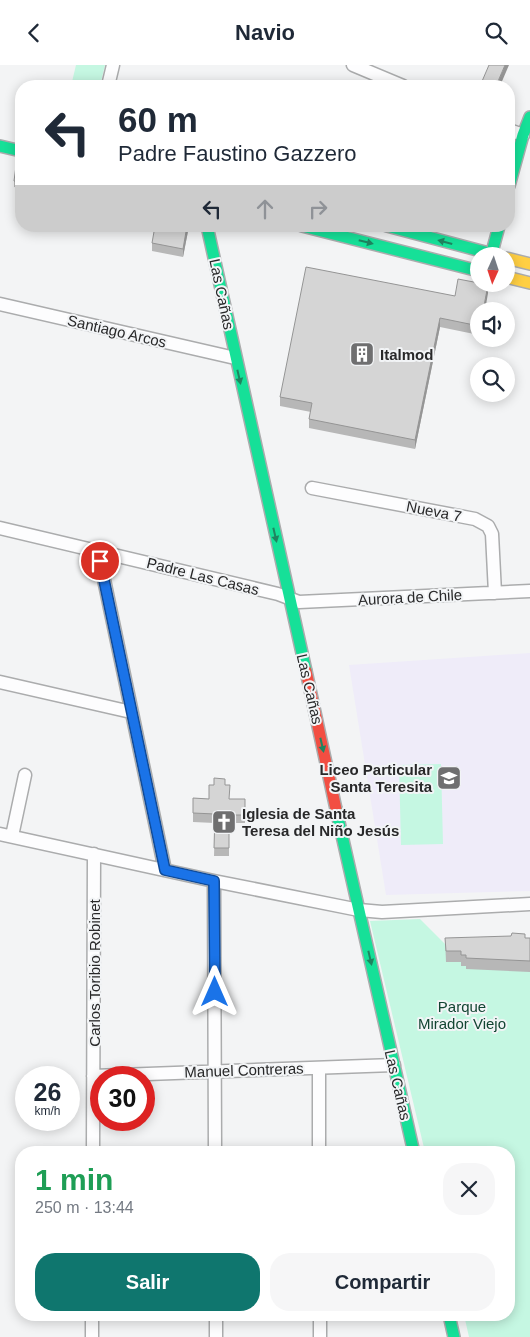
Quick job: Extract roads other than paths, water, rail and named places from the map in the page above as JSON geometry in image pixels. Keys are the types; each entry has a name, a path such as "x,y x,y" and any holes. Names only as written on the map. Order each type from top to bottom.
{"street":[{"path":"110,80 114,65"},
{"path":"353,65 389,80"},
{"path":"515,163 530,117"},
{"path":"515,132 523,135"},
{"path":"0,146 15,150"},
{"path":"517,155 530,158"},
{"name":"Las Cañas","path":"208,232 412,1146"},
{"path":"326,232 470,269"},
{"path":"408,232 470,249"},
{"path":"496,247 498,232"},
{"path":"515,260 530,264"},
{"path":"515,279 530,283"},
{"name":"Santiago Arcos","path":"0,304 235,357"},
{"name":"Nueva 7","path":"312,488 484,522 492,534 495,593"},
{"name":"Padre Las Casas","path":"0,527 269,592 290,599"},
{"path":"98,551 165,870"},
{"name":"Aurora de Chile","path":"290,599 299,603 530,591"},
{"path":"0,682 131,712"},
{"path":"25,775 6,835 214,881 359,910 382,911 530,904"},
{"name":"Carlos Toribio Robinet","path":"93,1066 94,854"},
{"path":"214,881 215,1146"},
{"name":"Manuel Contreras","path":"155,1073 394,1065"},
{"path":"319,1068 319,1146"},
{"name":"Carlos Toribio Robinet","path":"93,1131 93,1146"},
{"path":"92,1321 92,1337"},
{"path":"216,1321 216,1337"},
{"path":"320,1321 320,1337"},
{"path":"450,1321 454,1337"}],"place":[{"name":"Italmod","path":"362,354"},
{"name":"Liceo Particular Santa Teresita","path":"449,778"},
{"name":"Iglesia de Santa Teresa del Niño Jesús","path":"224,822"}],"park label":[{"name":"Parque Mirador Viejo","path":"462,1014"}]}
